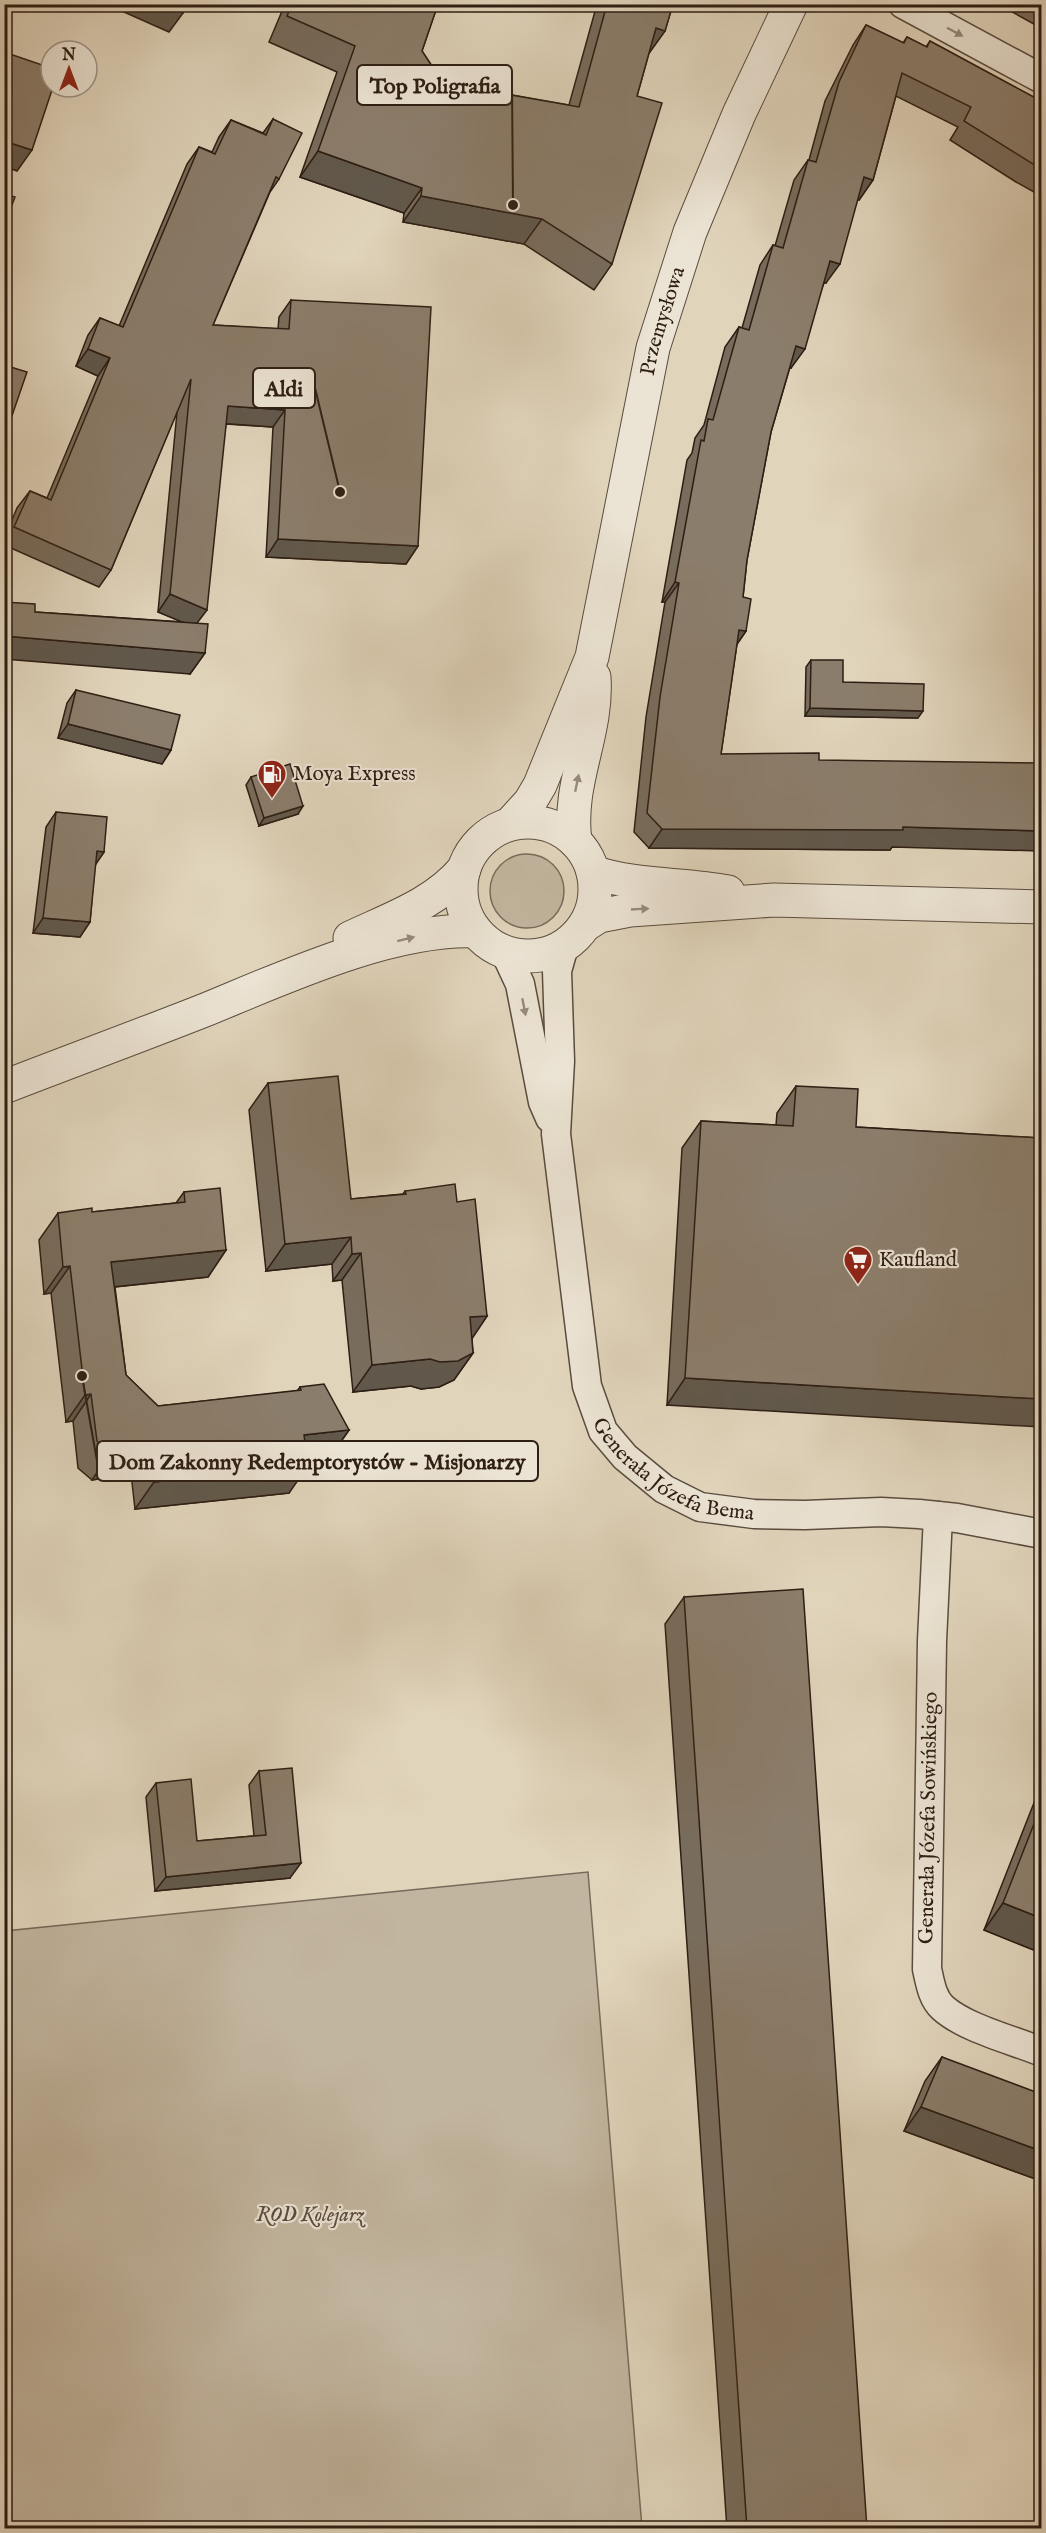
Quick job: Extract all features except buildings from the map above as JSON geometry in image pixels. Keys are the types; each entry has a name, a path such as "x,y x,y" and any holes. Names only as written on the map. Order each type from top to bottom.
{"street":[{"name":"Przemysłowa","path":"510,824 530,802 540,785 592,657 653,348 690,232 739,114 791,4"},
{"path":"903,4 1041,79"},
{"name":"Przemysłowa","path":"575,841 572,810 594,707 592,657"},
{"path":"574,935 592,908 596,890 593,872 586,855 575,841 561,830 527,821 510,824 481,841 470,854 464,869 462,901 467,917 475,931 489,943 505,952 535,956 574,935 599,916 630,910 774,900 1041,907"},
{"path":"290,975 338,943 431,899 450,885 464,869"},
{"path":"593,872 628,882 680,884 774,900"},
{"path":"4,1087 290,975 422,935 448,931 475,931"},
{"name":"Generała Józefa Bema","path":"574,935 557,971 560,1061 556,1134 587,1386 603,1431 625,1457 664,1489 700,1507 774,1515 881,1512 938,1516 1041,1534"},
{"name":"Generała Józefa Bema","path":"505,952 520,984 543,1102 556,1134"},
{"name":"Generała Józefa Sowińskiego","path":"938,1516 932,1641 927,1969 931,1990 941,2007 960,2019 1041,2052"}],"green space":[{"path":"527,854 548,860 558,870 564,891 558,912 548,922 527,928 506,922 496,912 490,891 496,870 506,860"},
{"name":"ROD Kolejarz","path":"588,1872 642,2528 5,2528 5,1931"}],"place":[{"name":"Top Poligrafia","path":"513,205"},
{"name":"Aldi","path":"340,492"},
{"name":"Moya Express","path":"272,800"},
{"name":"Kaufland","path":"858,1286"},
{"name":"Dom Zakonny Redemptorystów - Misjonarzy","path":"82,1376"}]}
